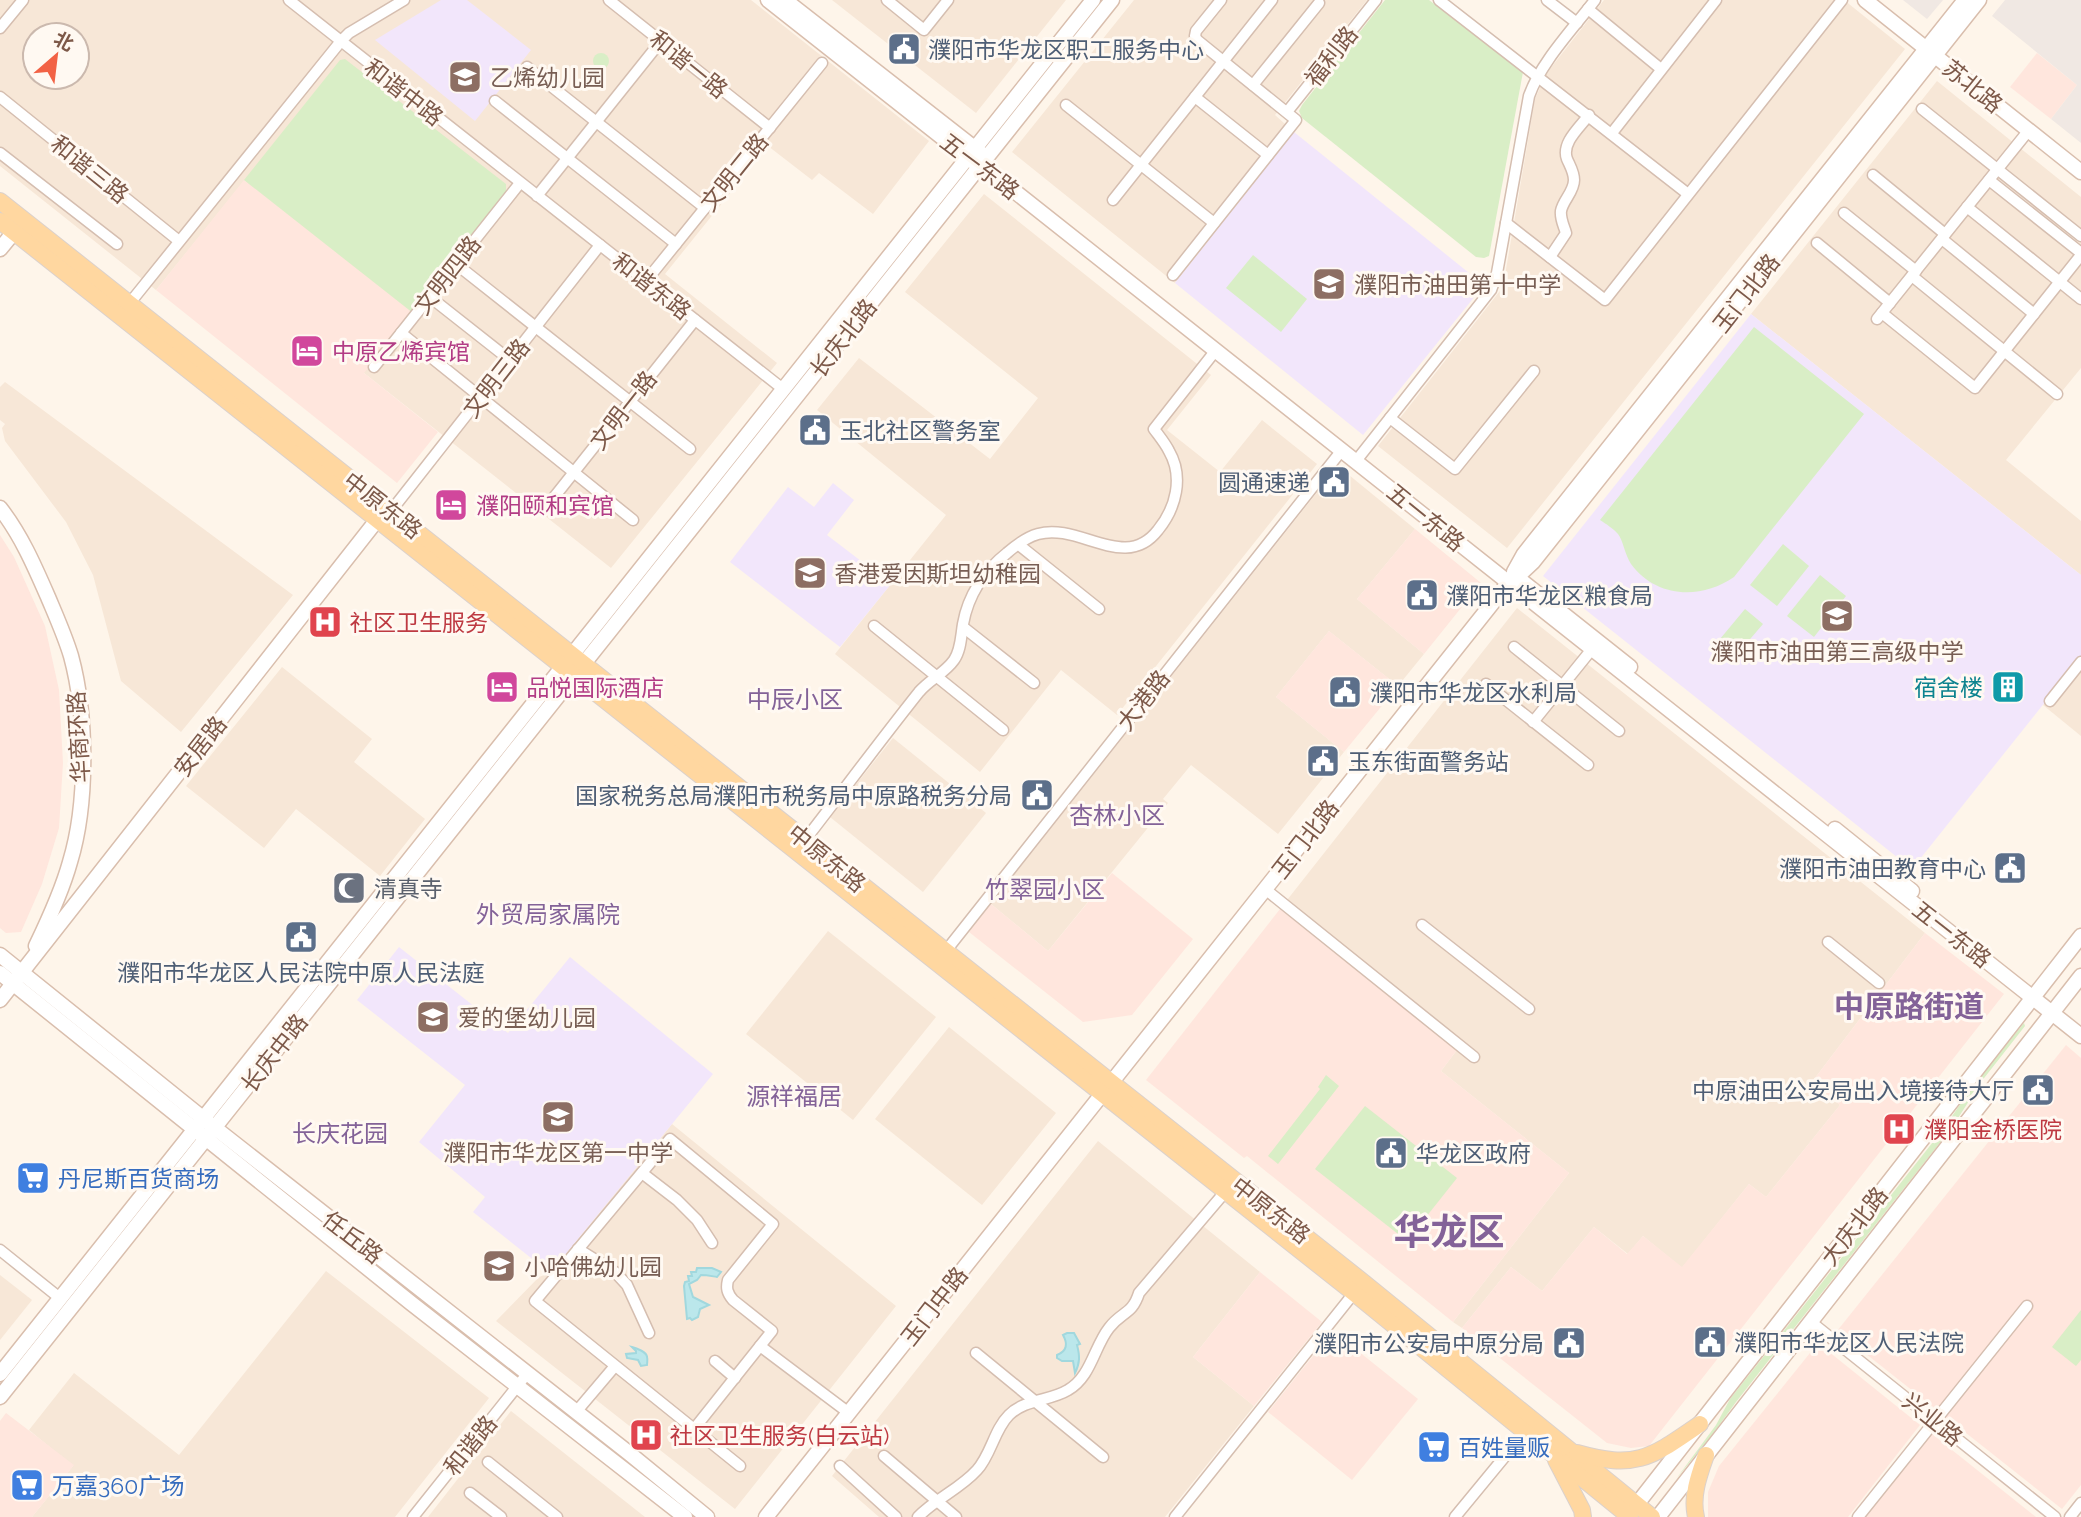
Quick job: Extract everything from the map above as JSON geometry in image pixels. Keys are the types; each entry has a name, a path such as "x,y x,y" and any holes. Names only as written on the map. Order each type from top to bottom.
{"main road":[{"name":"中原东路","path":"0,201 129,304 384,516"},
{"name":"中原东路","path":"0,221 574,665 1106,1089 1363,1282 1572,1451 1631,1514"},
{"name":"中原东路","path":"574,665 805,840 945,952 1225,1192 1553,1455 1631,1514 1652,1517"},
{"path":"1572,1451 1621,1461 1649,1456 1700,1424"},
{"path":"1553,1455 1582,1510 1583,1517"},
{"path":"1696,1517 1693,1504 1706,1455"}],"street":[{"path":"0,28 23,0"},
{"name":"和谐中路","path":"289,0 520,183"},
{"path":"129,304 341,41 349,33 404,0"},
{"name":"和谐一路","path":"609,0 770,128"},
{"name":"五一东路","path":"768,0 983,162 1513,578 2054,1010 2081,1037"},
{"name":"五一东路","path":"785,0 971,153"},
{"path":"887,0 925,30 948,0"},
{"name":"长庆北路","path":"574,665 783,389 1093,0"},
{"name":"长庆北路","path":"574,665 1112,0"},
{"path":"1173,275 1296,120 1195,36 1196,31 1221,0"},
{"path":"1113,200 1272,0"},
{"name":"福利路","path":"1287,113 1376,0"},
{"path":"1439,0 1689,194"},
{"path":"1547,0 1577,23"},
{"path":"1612,133 1716,0"},
{"path":"1506,223 1605,300 1842,0"},
{"name":"苏北路","path":"1865,0 2081,160"},
{"name":"苏北路","path":"1879,0 1933,49 2081,172"},
{"name":"玉门北路","path":"1933,49 1965,0"},
{"name":"玉门北路","path":"1106,1089 1513,578 1524,554 1933,49 1979,0"},
{"path":"1253,85 1319,3"},
{"path":"1359,458 1491,290 1497,273 1529,96 1538,75 1577,23 1592,5 1661,69"},
{"path":"537,196 661,41"},
{"name":"文明二路","path":"646,281 822,63"},
{"path":"527,67 705,208"},
{"name":"和谐三路","path":"0,97 179,241"},
{"path":"1195,97 1268,155"},
{"path":"495,101 676,244"},
{"path":"1066,105 1214,223"},
{"path":"1922,109 2081,236"},
{"path":"1550,257 1566,233 1561,220 1561,210 1573,189 1573,172 1565,155 1567,147 1570,139 1589,116"},
{"path":"1989,180 2081,254 1975,388 1879,316 2029,130"},
{"path":"0,153 117,244"},
{"name":"五一东路","path":"983,162 989,171 1216,351 1342,450 1359,458"},
{"path":"1873,176 2034,314"},
{"name":"和谐东路","path":"520,183 783,389"},
{"name":"文明四路","path":"374,367 520,183"},
{"path":"1968,207 2081,299"},
{"path":"1844,213 2057,394"},
{"path":"0,249 14,232"},
{"path":"1817,243 1890,303"},
{"name":"文明三路","path":"384,516 600,245"},
{"path":"456,264 690,449"},
{"path":"430,297 510,360"},
{"name":"文明一路","path":"551,501 695,320"},
{"path":"401,333 633,520"},
{"path":"805,840 919,693 954,661 959,651 968,606 982,579 1006,554 1039,533 1074,535 1115,547 1138,547 1158,530 1174,500 1177,485 1170,452 1154,429 1216,351"},
{"path":"1390,418 1455,469 1534,371"},
{"name":"大港路","path":"945,952 1342,450"},
{"name":"华商环路","path":"0,508 36,567 60,625 71,656 82,723 82,782 76,837 70,863 50,916 18,978"},
{"name":"安居路","path":"18,978 384,516"},
{"path":"1019,545 1099,610"},
{"name":"五一东路","path":"1513,578 1591,649 2035,995"},
{"path":"874,626 1003,730"},
{"path":"963,627 1034,683"},
{"path":"1514,647 1619,731"},
{"path":"1533,722 1591,649"},
{"path":"2050,701 2076,677 2081,662"},
{"name":"长庆中路","path":"0,1397 205,1129 574,665"},
{"path":"1486,684 1588,765"},
{"path":"1265,889 1474,1057"},
{"path":"1422,925 1529,1009"},
{"name":"大庆北路","path":"1631,1514 2081,936"},
{"path":"1828,942 1879,983"},
{"name":"任丘路","path":"0,955 18,978 523,1379 685,1517"},
{"name":"任丘路","path":"0,973 18,978"},
{"name":"大庆北路","path":"1658,1517 2081,976"},
{"path":"0,1000 18,978"},
{"name":"五一东路","path":"2054,1010 2081,1026"},
{"name":"玉门中路","path":"766,1517 1106,1089"},
{"name":"长庆中路","path":"1,1369 205,1129"},
{"path":"694,1429 772,1331 733,1300 728,1294 727,1286 728,1280 773,1224 670,1139 535,1301 615,1366 740,1466"},
{"path":"642,1173 683,1206 697,1220 712,1243"},
{"path":"918,1517 976,1471 1010,1414 1019,1407 1060,1394 1075,1385 1090,1364 1107,1331 1134,1307 1139,1293 1225,1192"},
{"path":"578,1249 615,1272 626,1284 649,1333"},
{"path":"0,1250 61,1298"},
{"path":"1175,1517 1354,1293"},
{"path":"1858,1517 2027,1306"},
{"name":"兴业路","path":"1811,1322 2055,1517"},
{"path":"760,1346 849,1413"},
{"path":"976,1353 1103,1457"},
{"path":"715,1362 735,1378"},
{"path":"576,1412 615,1366"},
{"name":"任丘路","path":"523,1379 576,1412 707,1517"},
{"name":"和谐路","path":"413,1517 523,1379"},
{"path":"1455,1517 1525,1432"},
{"path":"884,1456 956,1517"},
{"path":"488,1462 557,1517"},
{"path":"840,1466 896,1517"},
{"path":"470,1493 501,1517"},
{"path":"2070,1517 2081,1503"}],"shaded area":[{"path":"0,0 751,0 929,141 873,214 819,173 812,180 768,146 665,274 777,363 611,568 364,373 245,180 156,290 0,166"},
{"name":"乙烯幼儿园","path":"441,0 467,0 531,50 475,121 375,40"},
{"path":"832,0 1066,0 976,113"},
{"path":"1134,0 1367,0 1275,115 1294,132 1175,283 1012,152"},
{"path":"1604,0 1844,0 1905,49 1507,548 1378,446 1503,287 1535,99 1546,74"},
{"path":"1903,0 1943,0 1927,19"},
{"path":"2005,0 2081,0 2081,143 2051,119 2077,85 1992,16"},
{"path":"2037,53 2077,85 2051,119 2010,87"},
{"path":"1937,81 2081,197 2081,368 2006,460 2081,521 2081,575 1751,314"},
{"name":"濮阳市油田第十中学","path":"1294,132 1484,285 1363,435 1175,283"},
{"name":"中原乙烯宾馆","path":"244,180 413,313 364,373 438,432 397,483 156,290"},
{"path":"984,194 1211,375 1167,430 1220,472 1262,420 1317,464 1117,715 1061,670 980,772 835,654 946,515 817,410 859,358 990,459 1038,398 905,292"},
{"name":"濮阳市油田第三高级中学","path":"1751,314 2081,575 2081,657 1912,869 1543,576"},
{"path":"5,382 293,595 181,732 121,681 93,575 66,522 5,441 2,428 5,424 0,420 0,387"},
{"path":"1338,466 1415,529 1357,599 1424,654 1398,686 1329,631 1276,697 1344,752 1278,834 1191,765 1163,799 1168,803 1048,951 991,904"},
{"name":"香港爱因斯坦幼稚园","path":"833,483 854,500 827,535 891,584 840,647 730,562 788,487 814,507"},
{"path":"1415,529 1481,583 1424,654 1357,599"},
{"path":"0,535 14,557 45,626 59,690 63,763 59,828 42,884 21,932 6,933 0,928"},
{"path":"1517,608 1925,933 1812,1082 1840,1105 1766,1197 1749,1184 1682,1268 1643,1236 1628,1254 1594,1227 1542,1291 1511,1267 1462,1328 1453,1322 1569,1173 1441,1071 1457,1050 1280,909"},
{"path":"1329,631 1398,686 1344,752 1276,697"},
{"path":"2081,657 2081,736 2043,705"},
{"path":"282,667 372,739 354,762 425,819 380,876 296,809 264,848 186,786"},
{"path":"893,738 986,813 923,892 830,817"},
{"path":"1112,873 1193,939 1132,1015 1083,1022 969,932 991,904 1048,951"},
{"name":"华龙区政府","path":"1280,909 1457,1050 1441,1071 1569,1173 1453,1322 1247,1156 1244,1158 1146,1080"},
{"path":"828,931 936,1017 853,1120 746,1034"},
{"path":"1925,933 2004,994 1649,1446 1631,1448 1607,1443 1462,1328 1511,1267 1542,1291 1594,1227 1627,1254 1643,1236 1682,1267 1749,1184 1766,1197 1840,1105 1812,1082"},
{"name":"濮阳市华龙区第一中学","path":"399,947 508,1033 570,957 713,1074 550,1273 473,1212 485,1197 419,1142 465,1085 357,1000"},
{"path":"949,1027 1056,1113 982,1205 875,1119"},
{"path":"2066,1045 2081,1058 2081,1485 2062,1509 1837,1331"},
{"path":"672,1124 896,1306 735,1509 496,1321 539,1277 550,1273"},
{"path":"1098,1141 1260,1272 1193,1357 1254,1406 1165,1517 879,1517 832,1476"},
{"path":"326,1271 489,1398 395,1517 32,1517 73,1466 29,1430 74,1373 179,1455"},
{"path":"1260,1272 1322,1322 1254,1406 1193,1357"},
{"path":"0,1275 32,1300 0,1340"},
{"path":"1333,1331 1418,1399 1352,1480 1268,1412"},
{"path":"1818,1343 1920,1425 1848,1517 1708,1517 1708,1492 1719,1466"},
{"path":"511,1411 645,1517 428,1517"},
{"path":"6,1413 74,1465 32,1517 0,1517 0,1421"},
{"path":"1932,1434 2036,1517 1866,1517"}],"green space":[{"path":"1385,0 1429,0 1523,72 1489,256 1484,258 1476,257 1302,118 1299,111"},
{"path":"598,53 604,53 609,61 607,67 598,69 593,64 593,58"},
{"path":"345,59 506,184 506,192 413,313 244,180 340,60"},
{"path":"1253,255 1307,299 1281,332 1226,288"},
{"path":"1754,327 1864,414 1734,577 1708,589 1694,592 1666,589 1641,575 1631,564 1618,534 1600,520"},
{"path":"1783,544 1809,566 1777,606 1750,585"},
{"path":"1820,575 1846,596 1814,637 1787,616"},
{"path":"1745,609 1763,624 1733,659 1715,645"},
{"path":"2024,1023 2025,1026 1981,1082 1953,1126 1676,1479 1716,1425 1730,1399"},
{"path":"1326,1075 1339,1086 1278,1164 1268,1156 1320,1089 1318,1087"},
{"path":"1365,1106 1457,1178 1407,1241 1315,1169"},
{"path":"2081,1310 2081,1360 2076,1366 2052,1347"}],"water":[{"path":"697,1268 712,1268 721,1272 717,1277 701,1275 689,1284 693,1297 709,1305 700,1309 698,1317 692,1320 687,1319 684,1286 685,1282 689,1281 688,1276 692,1276 691,1272 696,1272"},
{"path":"1074,1333 1080,1344 1077,1345 1079,1359 1075,1373 1073,1361 1057,1358 1066,1347 1063,1335"},
{"path":"632,1347 645,1353 647,1365 641,1366 638,1360 627,1358 626,1354 636,1353"}],"place":[{"name":"濮阳市华龙区职工服务中心","path":"904,49"},
{"name":"乙烯幼儿园","path":"465,77"},
{"name":"濮阳市油田第十中学","path":"1329,284"},
{"name":"中原乙烯宾馆","path":"307,351"},
{"name":"玉北社区警务室","path":"815,430"},
{"name":"圆通速递","path":"1334,482"},
{"name":"濮阳颐和宾馆","path":"451,505"},
{"name":"香港爱因斯坦幼稚园","path":"810,573"},
{"name":"濮阳市华龙区粮食局","path":"1422,595"},
{"name":"濮阳市油田第三高级中学","path":"1837,616"},
{"name":"社区卫生服务","path":"325,622"},
{"name":"品悦国际酒店","path":"502,687"},
{"name":"宿舍楼","path":"2008,687"},
{"name":"濮阳市华龙区水利局","path":"1345,692"},
{"name":"玉东街面警务站","path":"1323,761"},
{"name":"国家税务总局濮阳市税务局中原路税务分局","path":"1037,795"},
{"name":"濮阳市油田教育中心","path":"2010,868"},
{"name":"清真寺","path":"349,888"},
{"name":"濮阳市华龙区人民法院中原人民法庭","path":"301,937"},
{"name":"爱的堡幼儿园","path":"433,1017"},
{"name":"中原油田公安局出入境接待大厅","path":"2038,1090"},
{"name":"濮阳市华龙区第一中学","path":"558,1117"},
{"name":"濮阳金桥医院","path":"1899,1129"},
{"name":"华龙区政府","path":"1391,1153"},
{"name":"丹尼斯百货商场","path":"33,1178"},
{"name":"小哈佛幼儿园","path":"499,1266"},
{"name":"濮阳市华龙区人民法院","path":"1710,1342"},
{"name":"濮阳市公安局中原分局","path":"1569,1343"},
{"name":"社区卫生服务(白云站)","path":"646,1435"},
{"name":"百姓量贩","path":"1434,1447"},
{"name":"万嘉360广场","path":"27,1485"}],"district":[{"name":"中辰小区","path":"795,699"},
{"name":"杏林小区","path":"1117,815"},
{"name":"竹翠园小区","path":"1045,889"},
{"name":"外贸局家属院","path":"548,914"},
{"name":"中原路街道","path":"1909,1006"},
{"name":"源祥福居","path":"794,1096"},
{"name":"长庆花园","path":"340,1133"},
{"name":"华龙区","path":"1449,1232"}]}
